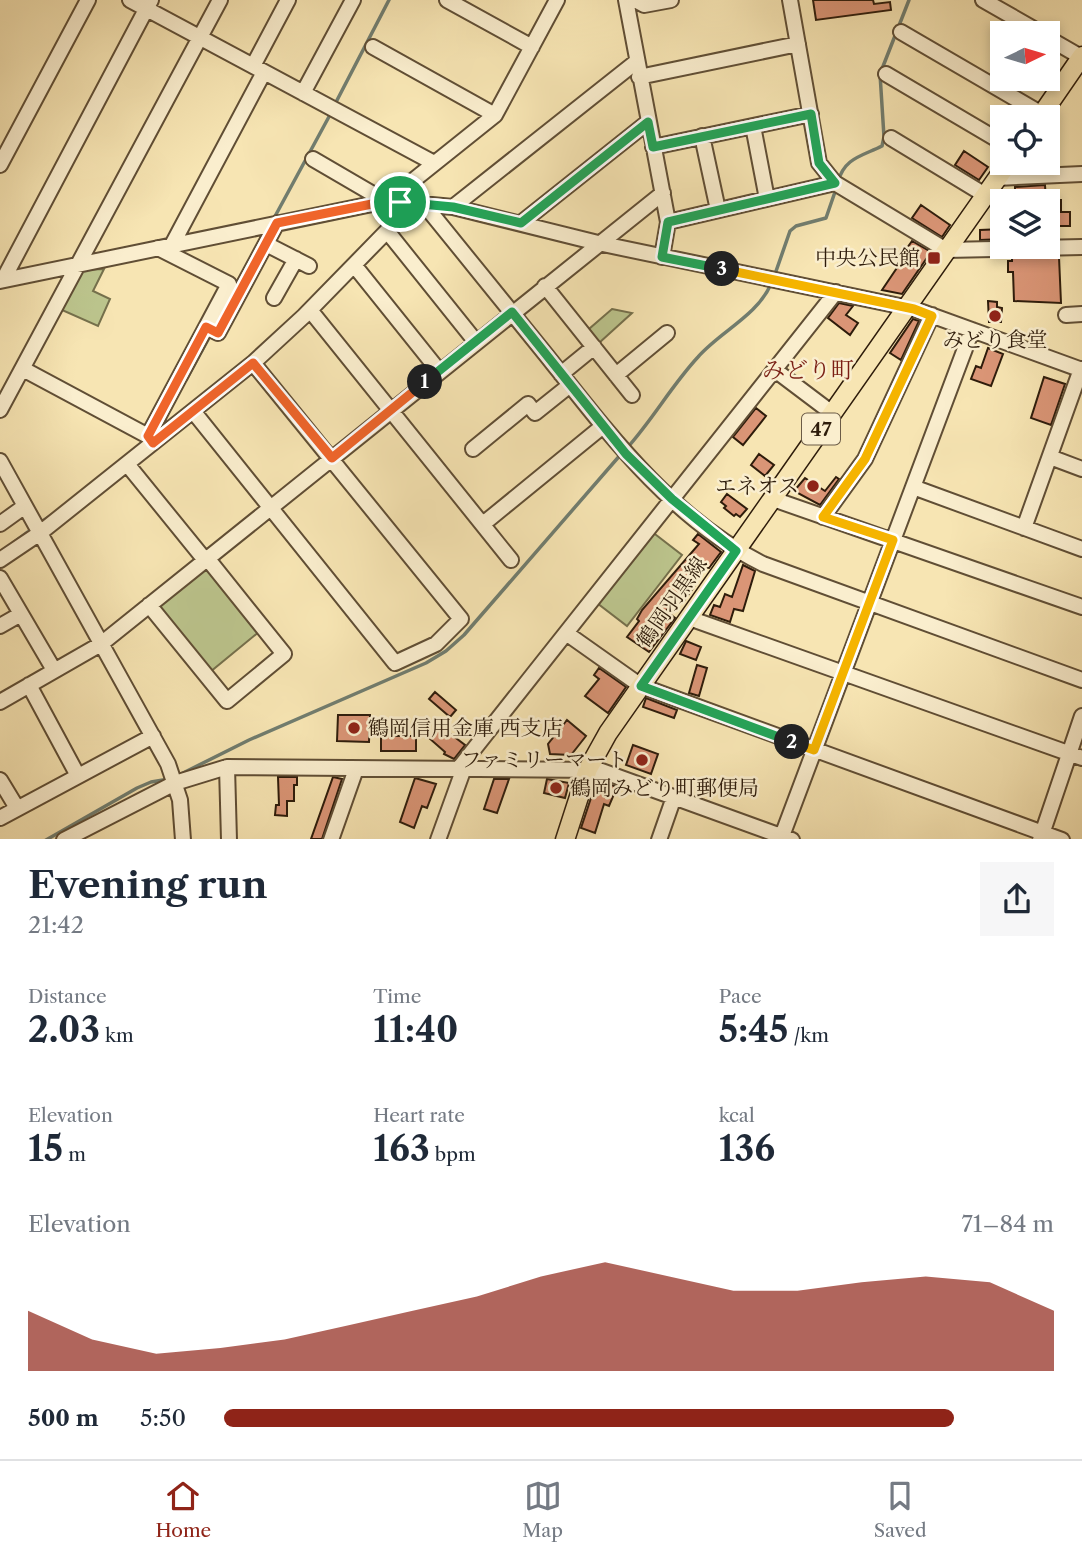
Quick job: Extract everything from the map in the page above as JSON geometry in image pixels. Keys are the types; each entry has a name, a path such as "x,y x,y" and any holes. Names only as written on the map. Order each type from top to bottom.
{"main road":[{"path":"1049,105 1082,56"},
{"name":"鶴岡羽黒線","path":"565,839 588,769 608,733 999,175"}],"street":[{"path":"0,165 88,0"},
{"path":"130,0 149,4 200,38 434,163"},
{"path":"0,410 220,0"},
{"path":"165,246 258,69 288,0"},
{"path":"303,93 353,0"},
{"path":"447,0 532,47"},
{"path":"0,560 40,533 127,464 151,439 193,411 253,363 310,310 387,231 394,222 410,183 495,115 557,0"},
{"path":"626,0 668,222 662,257"},
{"path":"635,0 644,5 671,0"},
{"path":"790,0 819,163 838,185 946,250 1082,247"},
{"path":"983,0 1020,21"},
{"path":"1,280 149,4"},
{"path":"901,32 1023,105"},
{"path":"453,207 637,69 798,44"},
{"path":"1060,44 1082,56"},
{"path":"373,47 495,115"},
{"path":"886,74 990,135"},
{"path":"653,147 811,114"},
{"path":"521,223 648,122"},
{"path":"753,126 767,199"},
{"path":"702,136 718,211"},
{"path":"891,138 985,195"},
{"path":"313,159 373,194 377,203"},
{"path":"997,178 1082,174"},
{"path":"668,222 838,185"},
{"path":"0,702 101,644 663,193"},
{"path":"1,280 377,203 400,202 453,207 598,243 906,307 1082,369 1024,528"},
{"path":"423,203 623,450 672,499 736,551 763,564 1082,680"},
{"path":"206,327 218,333 277,223"},
{"path":"387,231 476,342"},
{"path":"266,244 309,266"},
{"path":"151,439 229,284 165,246"},
{"path":"274,298 296,259"},
{"path":"354,265 439,371"},
{"path":"545,286 632,395"},
{"path":"438,839 461,768 836,292"},
{"path":"310,310 511,560"},
{"path":"1066,315 1082,314"},
{"path":"823,517 865,459 932,316"},
{"path":"64,839 175,783 228,767 599,770 787,838 814,750 972,330"},
{"path":"616,375 667,333"},
{"path":"472,449 528,404 535,413 594,347"},
{"path":"193,411 395,663 436,644 461,619 253,363"},
{"path":"23,369 151,439"},
{"path":"775,370 832,413"},
{"path":"482,524 603,426"},
{"path":"1050,457 1082,469"},
{"path":"127,464 284,654 227,701 149,605"},
{"path":"2,468 153,736 180,800 183,839"},
{"path":"913,487 1082,549"},
{"path":"773,499 1082,607"},
{"path":"0,524 25,506"},
{"path":"0,578 54,670"},
{"path":"0,626 21,614"},
{"path":"689,618 1076,756"},
{"path":"566,633 641,686 1041,836 1062,839"},
{"path":"29,685 79,777 153,736"},
{"path":"1041,836 1076,756 1082,716"},
{"path":"228,767 229,839"},
{"path":"331,839 356,769"},
{"path":"0,818 77,774"},
{"path":"0,780 17,808"},
{"path":"659,839 674,797"}],"green space":[{"path":"104,269 93,291 110,299 98,326 62,310 81,270"},
{"path":"612,309 632,313 599,343 589,329"},
{"path":"651,531 682,555 627,626 597,603"},
{"path":"208,566 260,631 210,672 157,606"}],"building":[{"path":"813,0 873,0 874,4 890,2 891,10 816,20"},
{"path":"964,151 988,167 979,180 955,165"},
{"path":"1045,185 1045,189 1015,189"},
{"path":"1060,200 1061,212 1070,212 1070,226 1060,226"},
{"path":"921,205 950,225 942,237 912,218"},
{"path":"980,230 990,230 990,240 980,240"},
{"path":"912,241 931,252 902,294 882,290 907,253 905,251"},
{"path":"1059,259 1061,303 1014,301 1013,272 1008,272 1008,261"},
{"name":"みどり食堂","path":"988,301 997,302 997,307 1002,308 1001,322 989,322"},
{"path":"839,303 853,306 846,315 858,323 850,335 828,318"},
{"path":"913,319 919,321 901,360 890,353"},
{"path":"988,348 1003,354 991,386 971,379 976,366 981,368"},
{"path":"1044,377 1065,384 1051,425 1031,418"},
{"path":"756,408 766,416 743,445 733,437"},
{"path":"759,454 774,465 765,476 751,465"},
{"path":"836,477 839,479 820,505 794,491 805,478 825,491"},
{"path":"727,494 747,509 740,517 724,508 726,506 721,502"},
{"path":"698,534 721,552 709,568 703,567 690,584 694,587 683,602 677,597 666,611 675,618 649,652 627,637 639,621 637,619 642,610 699,544 693,540"},
{"path":"743,565 755,571 743,611 734,609 730,622 710,615 714,605 720,607 725,594 732,597"},
{"path":"686,641 701,647 696,660 680,654"},
{"path":"697,665 707,668 699,696 689,693"},
{"path":"599,668 626,687 608,713 585,696 599,679 594,675"},
{"path":"435,692 456,710 450,717 429,699"},
{"path":"646,698 677,710 674,718 643,707"},
{"name":"鶴岡信用金庫 西支店","path":"338,715 370,715 369,742 337,741"},
{"path":"567,720 586,736 571,755 550,754 548,744"},
{"path":"440,726 465,745 454,759 444,754 429,738"},
{"path":"381,736 416,736 416,751 381,751"},
{"name":"ファミリーマート","path":"633,745 658,754 651,774 626,765"},
{"path":"278,777 297,777 294,801 287,801 287,816 275,815 276,805 279,805"},
{"path":"333,777 342,779 322,839 311,839"},
{"path":"415,778 436,784 427,808 422,806 414,828 400,822"},
{"path":"494,779 509,779 497,813 484,809"},
{"path":"547,779 569,783 565,798 544,793"},
{"path":"597,780 617,787 609,806 604,804 595,833 581,828"}],"waterway":[{"path":"334,106 389,0"},
{"path":"838,182 849,163 882,146 884,137 880,74 909,0"},
{"path":"273,220 331,113"},
{"path":"774,277 790,231 796,226 826,218 836,189"},
{"path":"627,448 689,368 707,348 757,305 771,284"},
{"path":"186,380 211,334"},
{"path":"179,775 249,740 426,663 446,651 464,635 622,453"},
{"path":"38,524 55,513"},
{"path":"13,543 32,529"},
{"path":"48,839 137,788 169,779"}],"place":[{"name":"中央公民館","path":"934,258"},
{"name":"みどり食堂","path":"995,316"},
{"name":"エネオス","path":"813,486"},
{"name":"鶴岡信用金庫 西支店","path":"354,728"},
{"name":"ファミリーマート","path":"642,760"},
{"name":"鶴岡みどり町郵便局","path":"556,788"}],"district":[{"name":"みどり町","path":"808,370"}],"route":[{"path":"811,114 819,163 835,183 668,222 662,257 914,309 932,316 865,459 823,517 893,540 814,750 641,686 736,551 672,499 626,454 512,312 332,458 253,363 153,443 148,436 206,327 218,333 277,223 377,203 400,202 453,207 521,223 648,122 653,147 811,114"}]}
